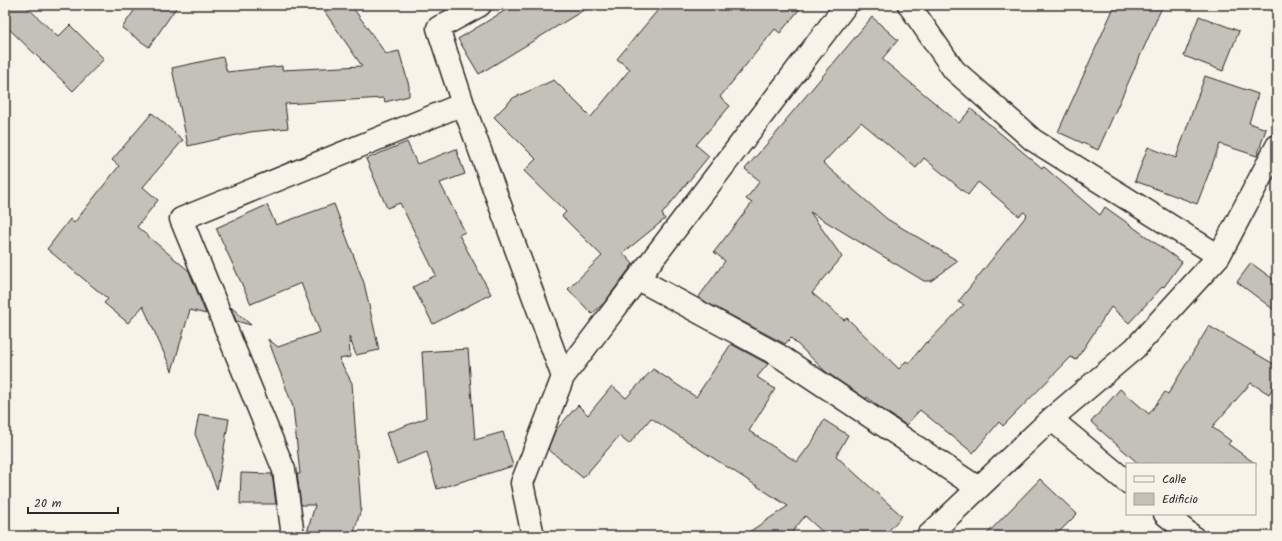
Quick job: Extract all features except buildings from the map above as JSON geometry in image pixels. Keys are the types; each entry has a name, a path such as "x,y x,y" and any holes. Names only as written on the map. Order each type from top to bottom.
{"street":[{"path":"480,5 438,28 463,104 563,377"},
{"path":"533,536 522,483 563,377 846,5"},
{"path":"909,5 954,70 1032,140 1219,256"},
{"path":"293,536 284,470 181,219 463,104"},
{"path":"928,536 1051,419 1135,348 1219,256 1277,146"},
{"path":"638,279 778,354 978,488"},
{"path":"1051,419 1126,481"},
{"path":"1166,515 1192,536"}]}
